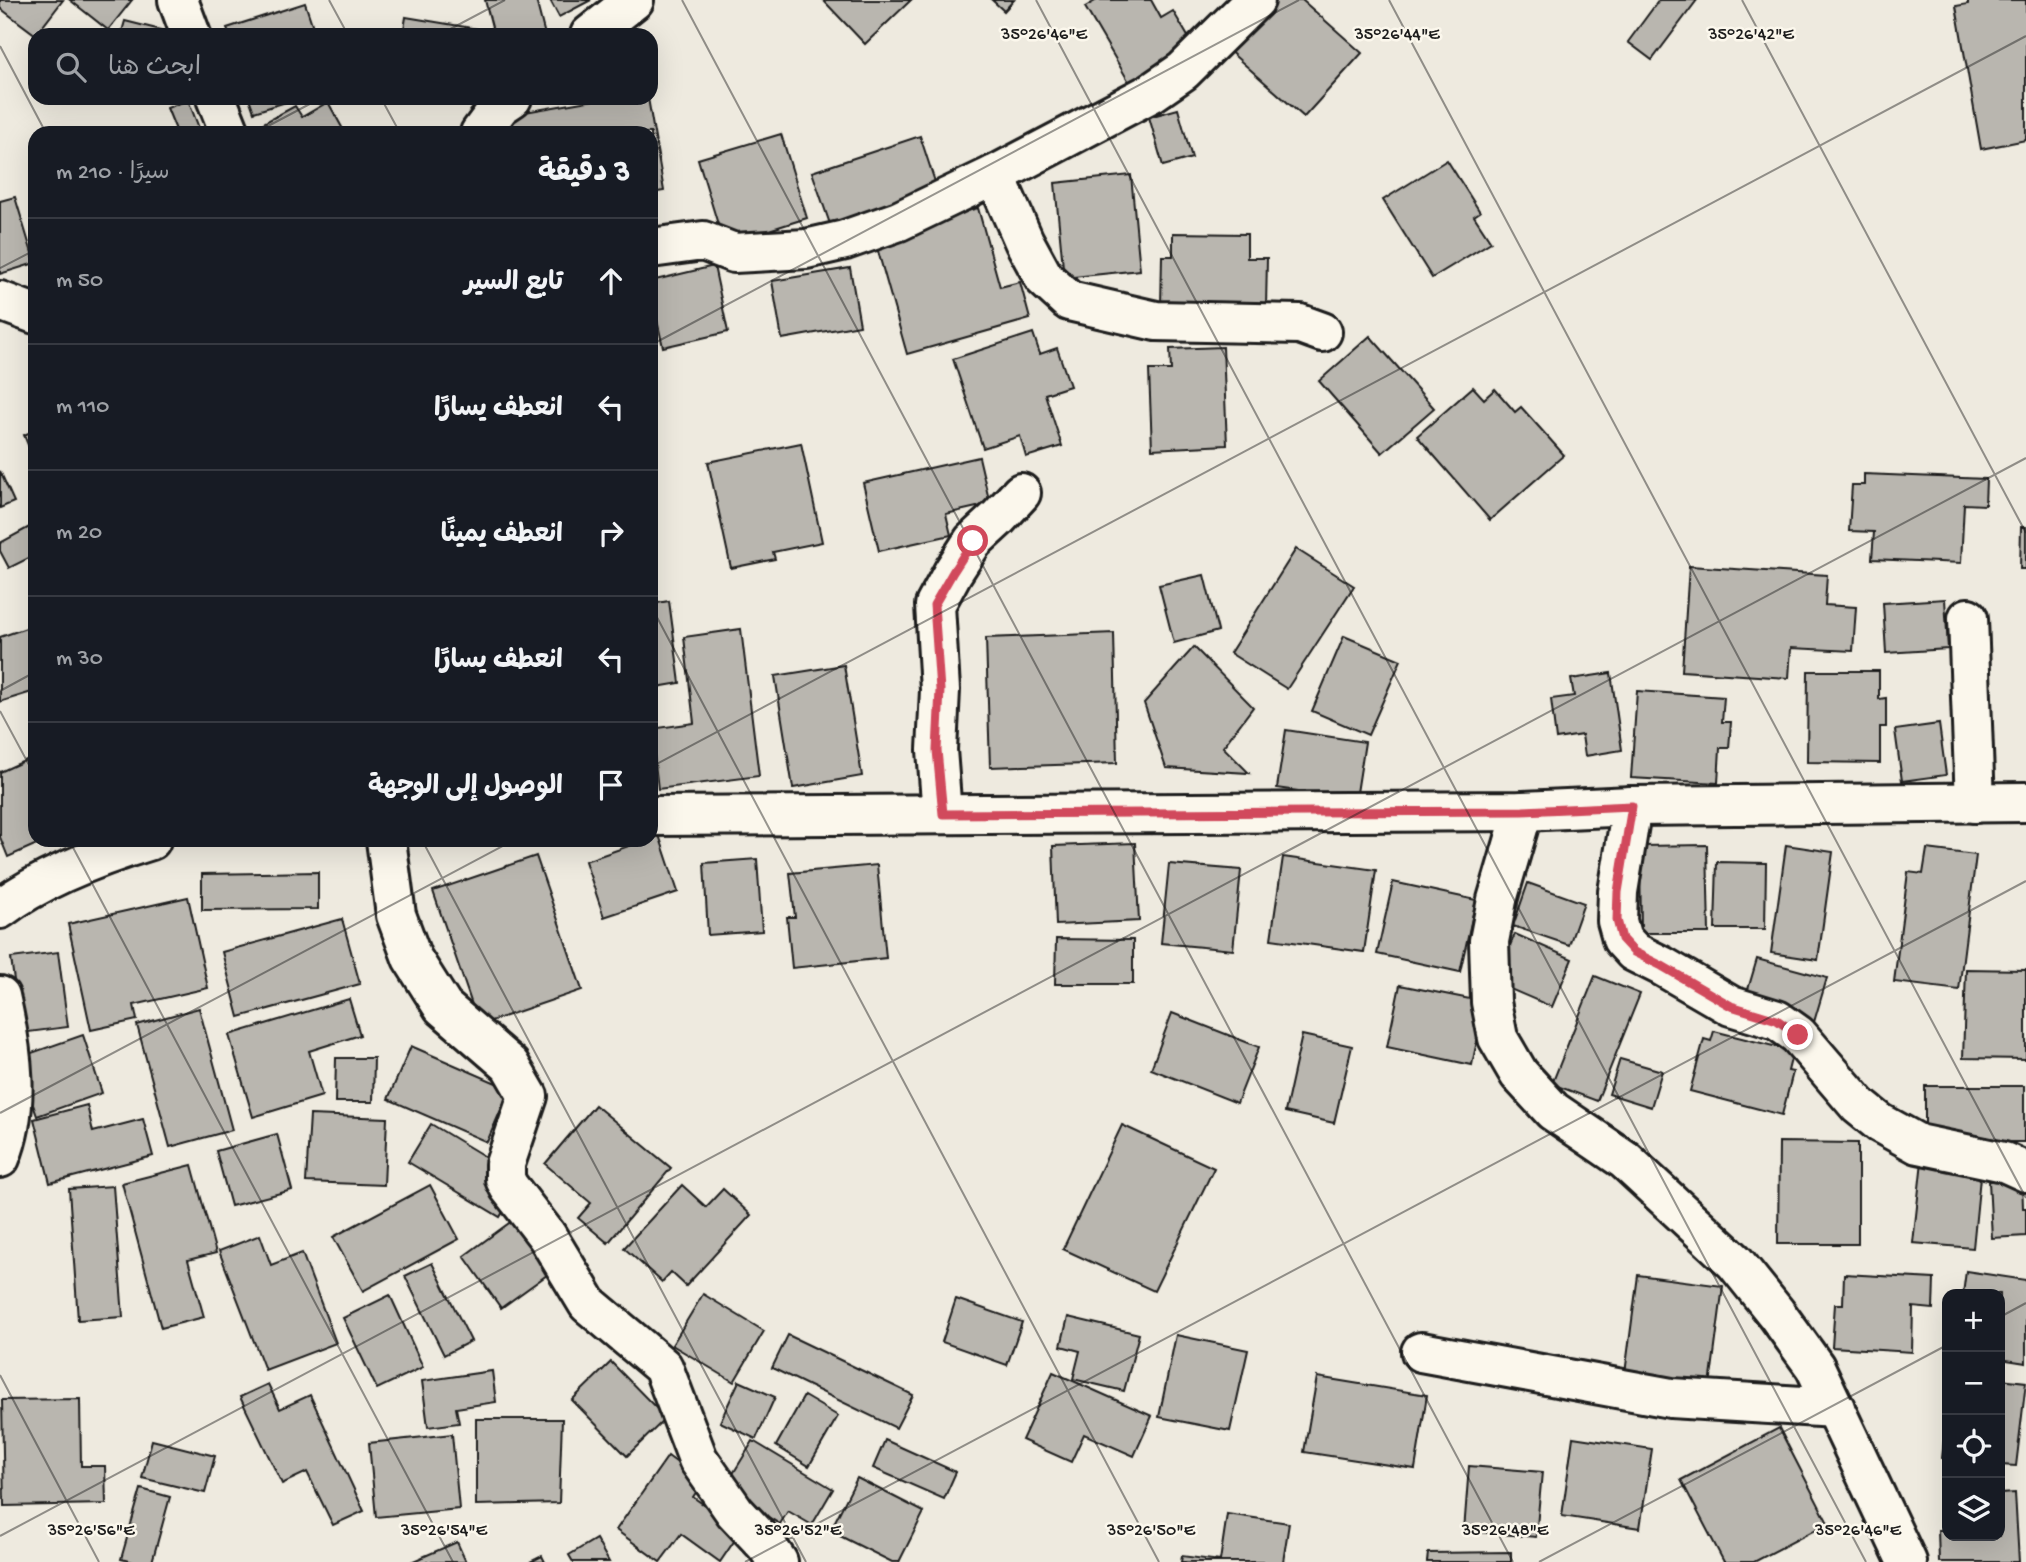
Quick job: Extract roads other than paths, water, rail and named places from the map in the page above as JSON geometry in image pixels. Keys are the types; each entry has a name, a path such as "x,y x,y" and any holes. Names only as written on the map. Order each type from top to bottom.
{"street":[{"path":"178,0 188,28"},
{"path":"599,28 634,0"},
{"path":"658,247 703,241 734,253 806,249 845,240 888,225 995,175 1151,93 1183,71 1255,0"},
{"path":"219,105 227,126"},
{"path":"485,126 502,105"},
{"path":"995,175 1024,241 1044,278 1069,301 1156,321 1300,324 1322,332"},
{"path":"0,301 28,311"},
{"path":"943,814 937,750 940,690 934,605 973,541 1021,493"},
{"path":"1968,618 1975,803"},
{"path":"658,816 1523,811 1632,806 2026,802"},
{"path":"1632,806 1618,892 1617,920 1622,939 1634,952 1731,1006 1777,1020 1798,1035 1859,1106 1880,1123 1918,1144 2004,1162 2026,1172"},
{"path":"1523,811 1497,901 1489,941 1491,1002 1498,1038 1519,1073 1553,1111 1625,1160 1735,1262 1776,1312 1815,1367 1907,1562"},
{"path":"0,909 17,896 106,854 128,847"},
{"path":"387,847 396,915 412,958 443,1007 510,1065 528,1096 504,1170 505,1179 547,1236 588,1304 663,1367 698,1459 735,1512 778,1562"},
{"path":"0,996 8,1031 13,1093 7,1141 0,1158"},
{"path":"1421,1352 1671,1398 1835,1408"}]}
